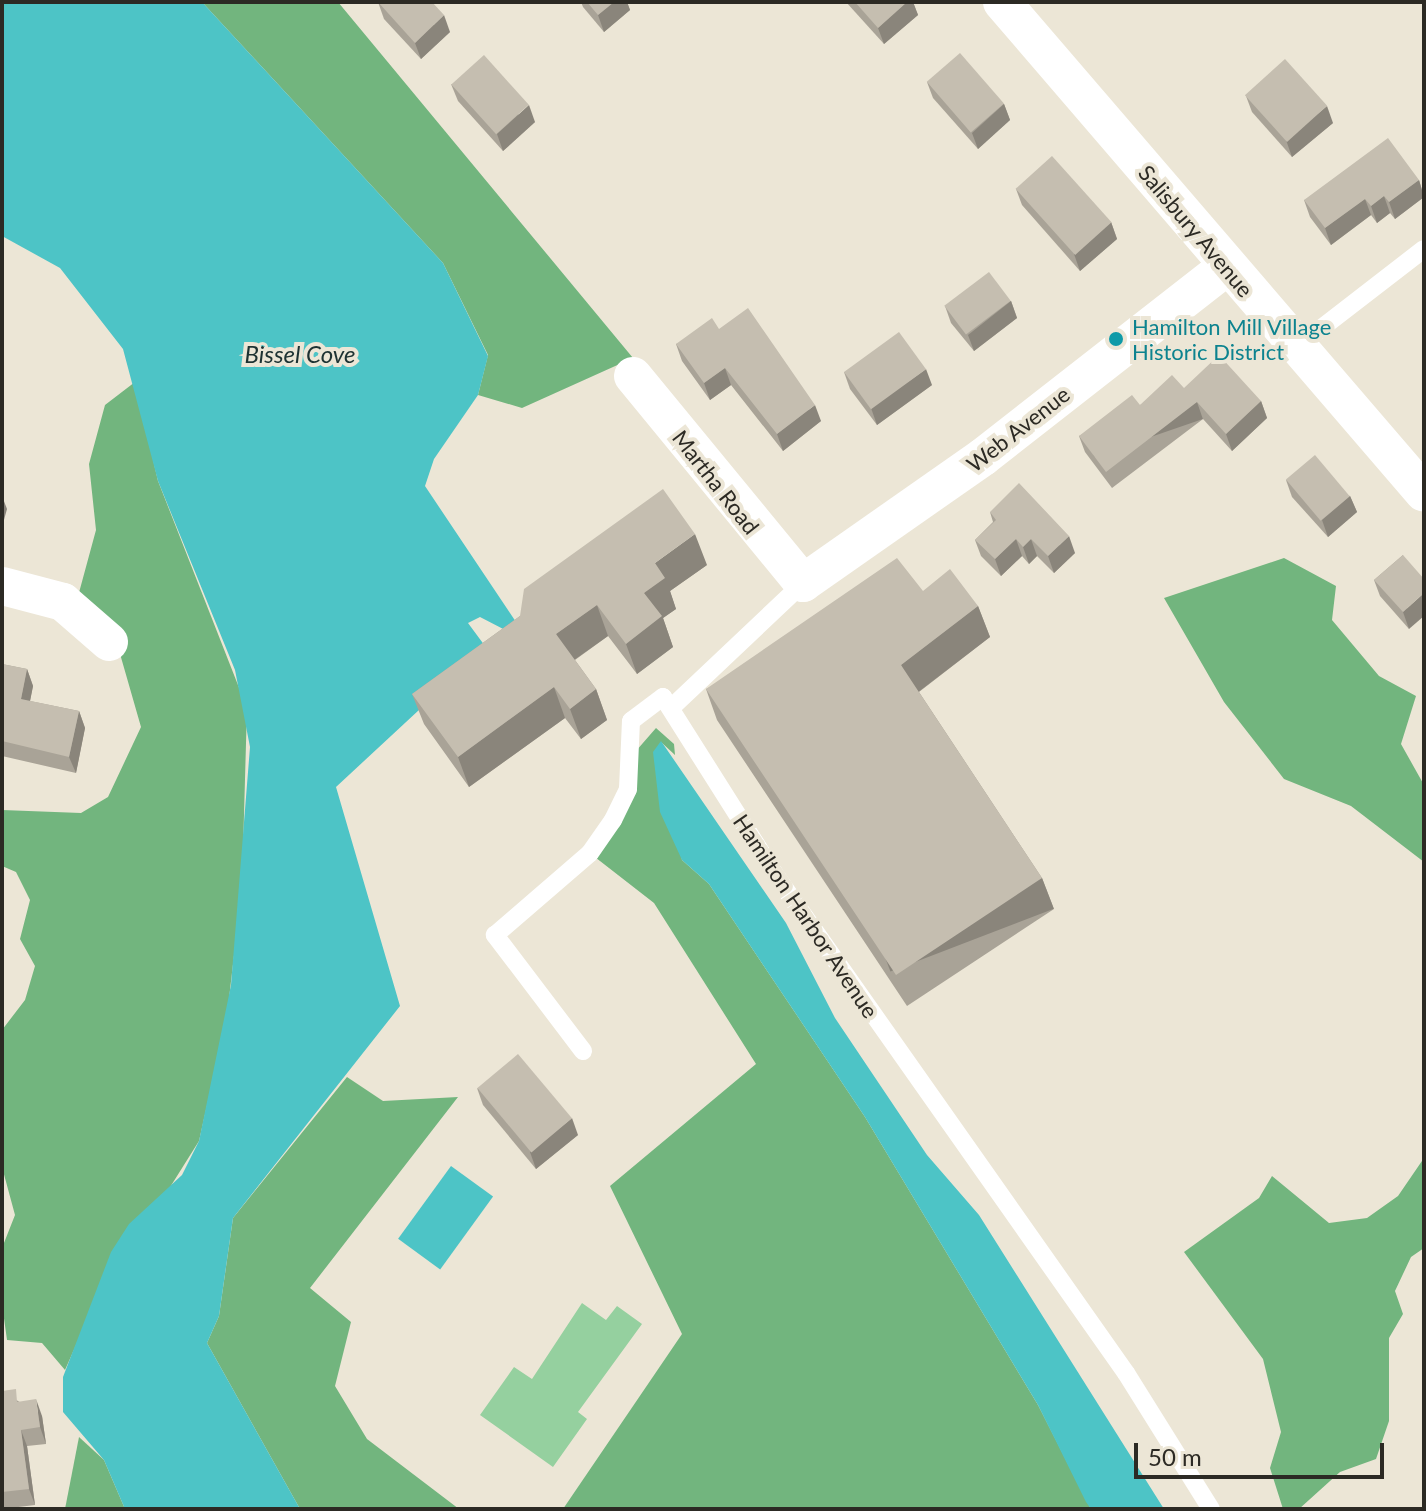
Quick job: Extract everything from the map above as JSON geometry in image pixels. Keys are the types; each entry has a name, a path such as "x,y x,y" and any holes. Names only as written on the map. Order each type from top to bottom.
{"street":[{"name":"Salisbury Avenue","path":"1002,2 1226,267 1424,493"},
{"name":"Web Avenue","path":"803,583 971,466 1226,267"},
{"name":"Martha Road","path":"633,376 803,583"},
{"path":"2,586 63,602 109,642"}],"lane":[{"path":"1297,347 1424,249"},
{"path":"583,1051 495,935 590,853 613,820 628,789 631,721 663,697 671,708 803,583"},
{"name":"Hamilton Harbor Avenue","path":"671,708 776,876 1126,1373 1211,1509"}],"green space":[{"path":"202,2 338,2 633,358 522,408 478,395 488,355 443,263"},
{"path":"135,382 158,481 247,708 242,886 227,1016 199,1141 88,1318 65,1370 42,1343 7,1340 2,1304 2,1248 15,1215 2,1167 2,1030 25,1000 35,966 20,939 30,900 16,872 2,866 2,810 81,813 108,797 141,727 110,619 77,600 96,530 89,464 105,405"},
{"path":"1284,558 1336,586 1332,620 1379,676 1416,696 1401,744 1424,785 1424,862 1351,806 1284,779 1224,702 1164,598"},
{"path":"656,728 674,744 675,755 661,742 682,860 709,884 865,1117 1038,1405 1091,1509 563,1509 682,1334 610,1186 756,1064 654,903 591,854 626,798 629,759"},
{"path":"347,1077 383,1101 458,1097 310,1288 351,1322 335,1386 367,1439 459,1509 300,1509 207,1343 219,1316 233,1218"},
{"path":"1424,1158 1424,1248 1411,1257 1395,1291 1403,1314 1389,1338 1389,1421 1376,1459 1340,1472 1299,1509 1283,1509 1270,1468 1281,1432 1263,1359 1184,1252 1259,1198 1272,1176 1329,1223 1367,1218 1398,1196"},
{"path":"582,1303 606,1320 617,1306 642,1324 578,1412 587,1419 553,1467 480,1415 514,1367 532,1379"},
{"path":"79,1437 104,1460 125,1509 65,1509"}],"water":[{"name":"Bissel Cove","path":"2,2 202,2 443,263 488,356 478,395 434,459 425,486 530,643 480,617 468,623 499,665 447,684 336,787 400,1006 233,1218 219,1316 207,1343 300,1509 125,1509 104,1460 63,1412 63,1377 111,1252 129,1224 182,1175 199,1141 231,985 250,747 235,670 158,481 123,349 60,268 2,236"},
{"path":"661,741 786,923 835,1018 927,1155 979,1215 1164,1509 1091,1509 1086,1502 1038,1405 865,1117 709,884 682,860 660,812 653,752"},
{"path":"451,1166 493,1197 440,1269 398,1239"}],"building":[{"path":"378,2 432,2 444,15 415,43"},
{"path":"587,2 614,2 598,15"},
{"path":"855,2 907,2 878,28"},
{"path":"960,53 1004,104 971,132 927,82"},
{"path":"484,55 529,105 496,134 451,84"},
{"path":"1285,59 1327,106 1287,142 1245,95"},
{"path":"1388,138 1419,180 1389,202 1384,196 1371,206 1365,199 1325,228 1304,200"},
{"path":"1052,156 1112,222 1075,255 1016,189"},
{"path":"989,272 1011,301 966,334 944,306"},
{"path":"748,308 815,405 777,434 725,368 704,383 676,344 712,318 719,329"},
{"path":"899,332 926,369 871,409 844,372"},
{"path":"1219,355 1261,401 1226,434 1197,402 1106,472 1079,436 1132,395 1140,405 1172,375 1184,388"},
{"path":"1315,455 1350,496 1321,521 1286,479"},
{"path":"1019,483 1069,536 1048,556 1031,539 1023,547 1016,539 995,559 975,540 996,520 990,512"},
{"path":"663,489 695,534 655,563 665,578 644,593 662,616 626,644 597,605 556,634 596,689 570,709 554,687 458,757 412,694 520,616 524,589"},
{"path":"1403,555 1424,579 1424,593 1403,612 1374,580"},
{"path":"897,558 923,591 950,569 978,606 901,665 1042,878 896,975 706,689"},
{"path":"2,664 27,669 21,699 79,711 69,757 2,741"},
{"path":"518,1054 572,1118 531,1152 477,1088"},
{"path":"16,1389 17,1402 36,1399 40,1427 21,1430 29,1489 2,1492 2,1391"}],"place":[{"name":"Hamilton Mill Village Historic District","path":"1116,339"}]}
